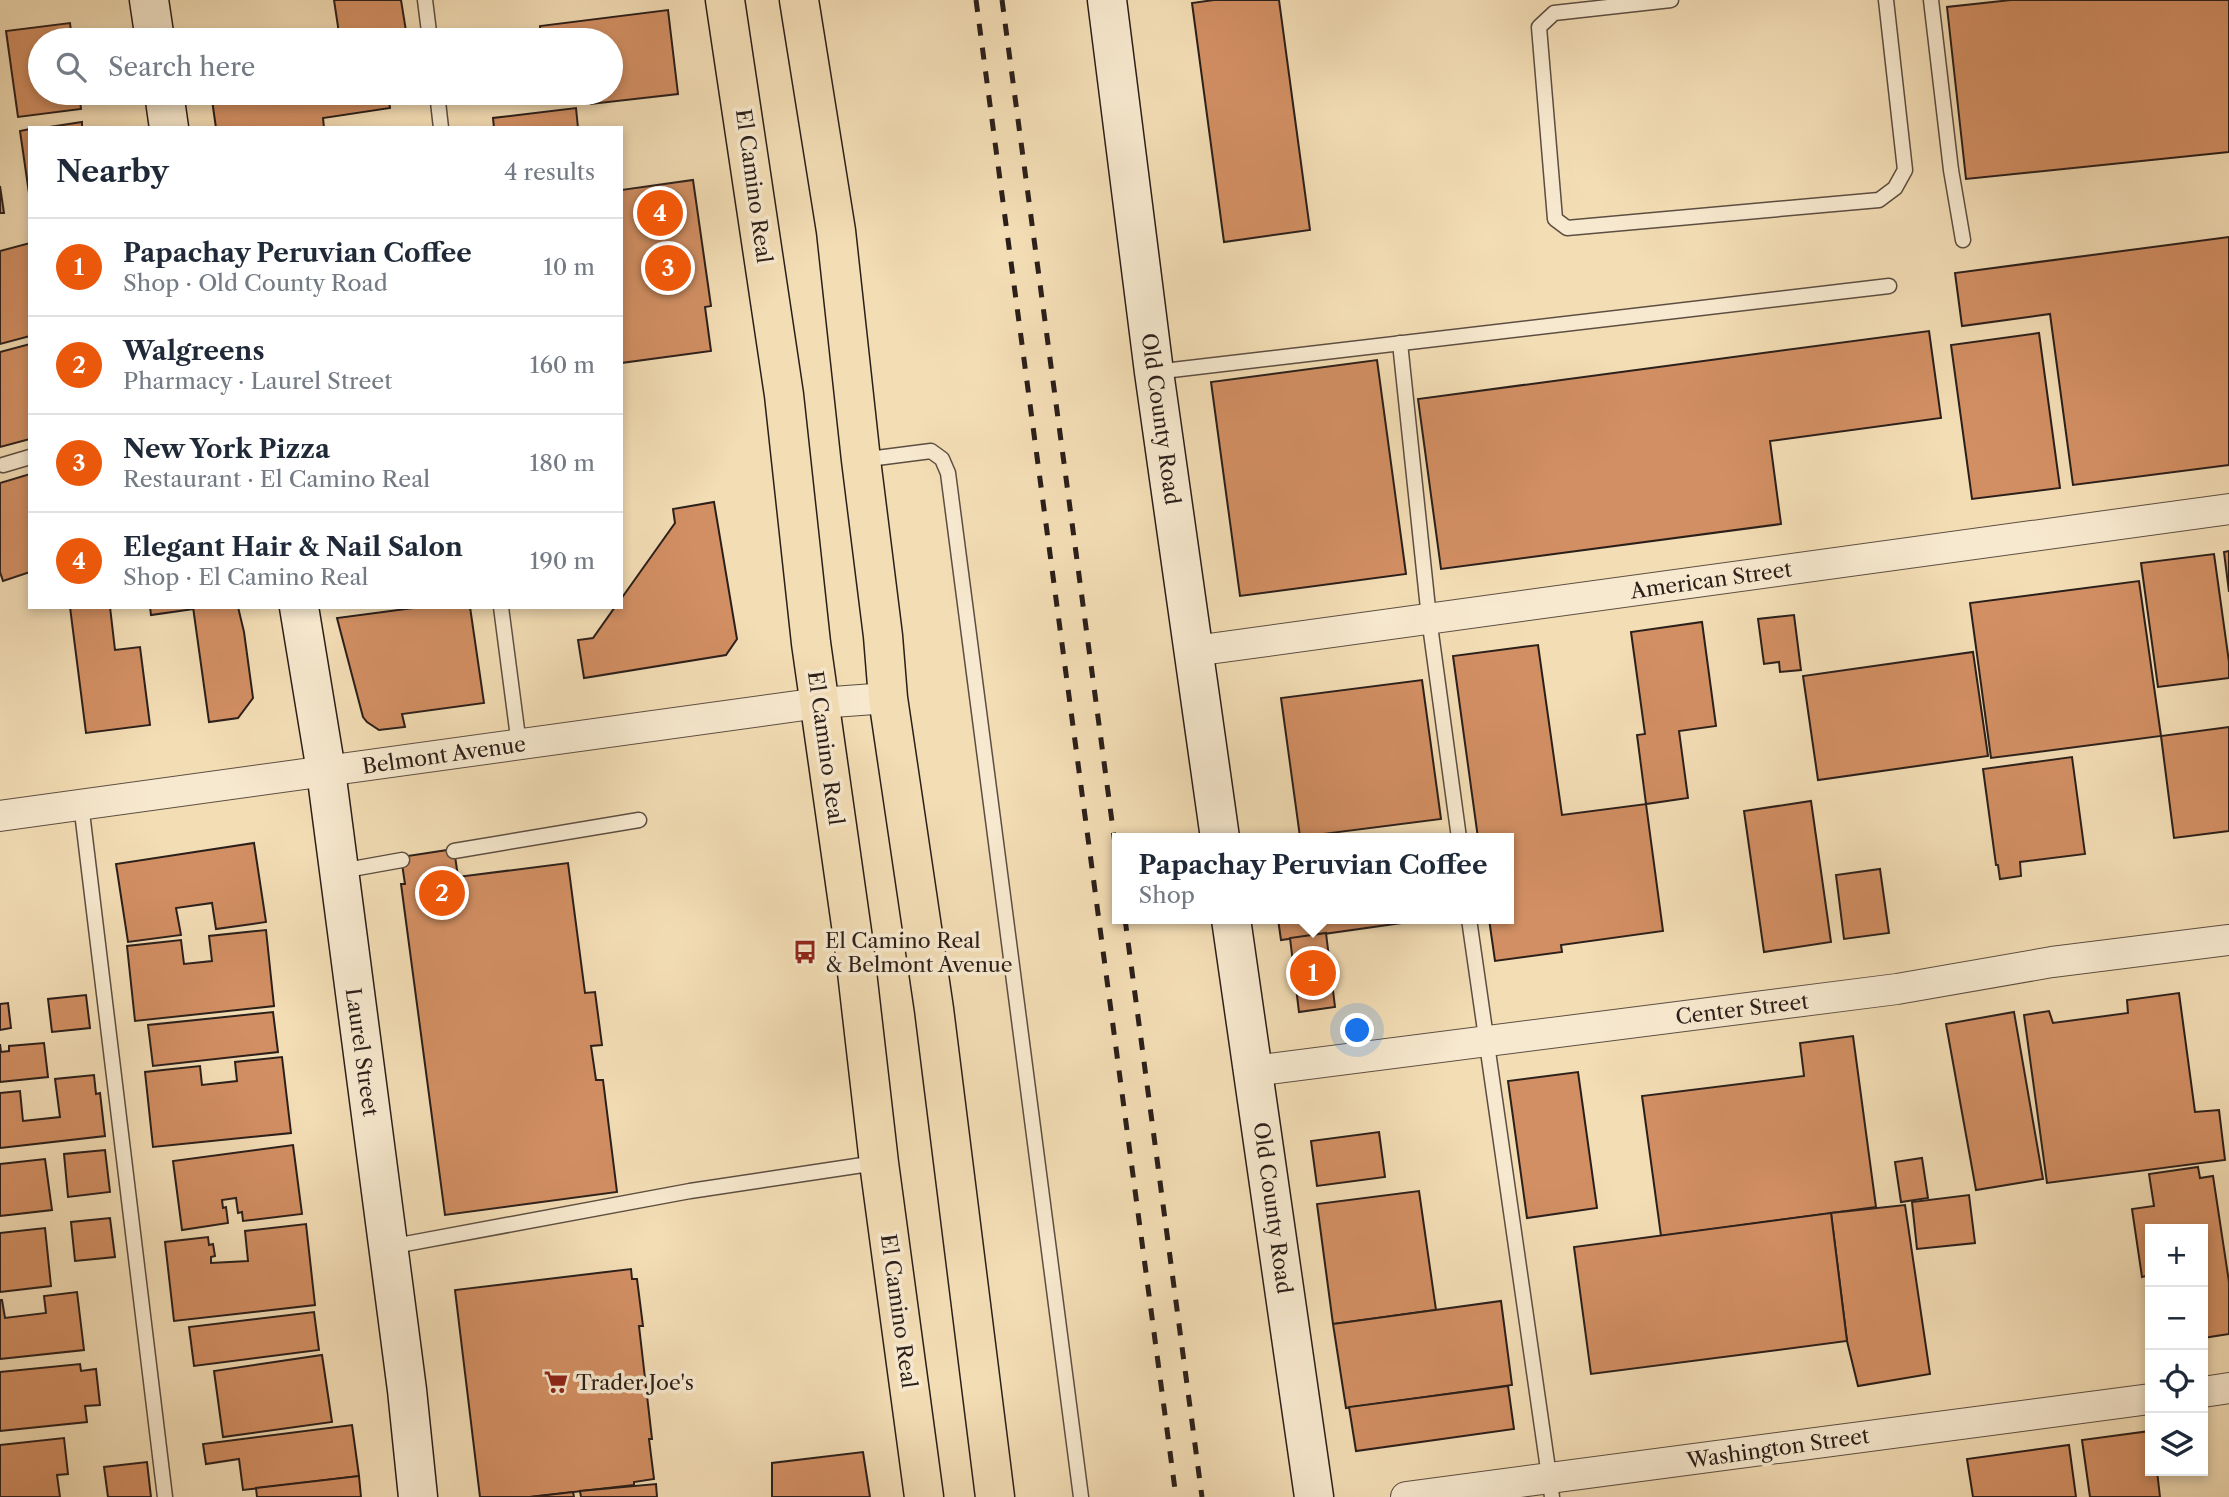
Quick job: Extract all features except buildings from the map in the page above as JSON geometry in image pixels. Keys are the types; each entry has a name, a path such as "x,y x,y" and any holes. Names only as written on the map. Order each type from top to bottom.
{"main road":[{"name":"El Camino Real","path":"725,0 783,395 820,703 855,946 879,1163 924,1497"},
{"path":"799,0 836,231 888,698 934,1009 995,1497"}],"street":[{"path":"149,0 153,28"},
{"name":"Old County Road","path":"1108,5 1154,372 1219,833"},
{"path":"166,105 169,126"},
{"name":"American Street","path":"1194,650 2229,509"},
{"name":"Laurel Street","path":"299,609 326,771 418,1497"},
{"name":"Belmont Avenue","path":"0,816 820,703 888,698"},
{"name":"Old County Road","path":"1232,924 1314,1497"},
{"name":"Center Street","path":"1253,1072 1897,989 2052,962 2229,940"},
{"path":"2208,1391 2229,1388"},
{"name":"Washington Street","path":"1406,1497 1551,1488 2145,1400"}],"lane":[{"path":"425,0 428,28"},
{"path":"1671,0 1554,13 1539,27 1555,219 1567,228 1880,200 1895,188 1905,170 1886,0"},
{"path":"1931,0 1951,170 1963,240"},
{"path":"438,105 441,126"},
{"path":"1154,372 1889,286"},
{"path":"1400,343 1429,618 1458,833"},
{"path":"861,460 931,451 942,459 948,473 1081,1497"},
{"path":"3,465 28,458"},
{"path":"501,609 519,745"},
{"path":"82,804 165,1497"},
{"path":"454,851 639,820"},
{"path":"338,871 402,860"},
{"path":"1470,924 1551,1488"},
{"path":"388,1247 690,1191 879,1163"}],"railway":[{"path":"976,0 1176,1497"},
{"path":"1002,0 1114,833"},
{"path":"1126,924 1202,1497"}],"place":[{"name":"Elegant Hair & Nail Salon","path":"660,213"},
{"name":"New York Pizza","path":"668,268"},
{"name":"Walgreens","path":"442,893"},
{"name":"El Camino Real & Belmont Avenue","path":"805,952"},
{"name":"Papachay Peruvian Coffee","path":"1313,973"},
{"name":"Trader Joe's","path":"556,1382"}]}
